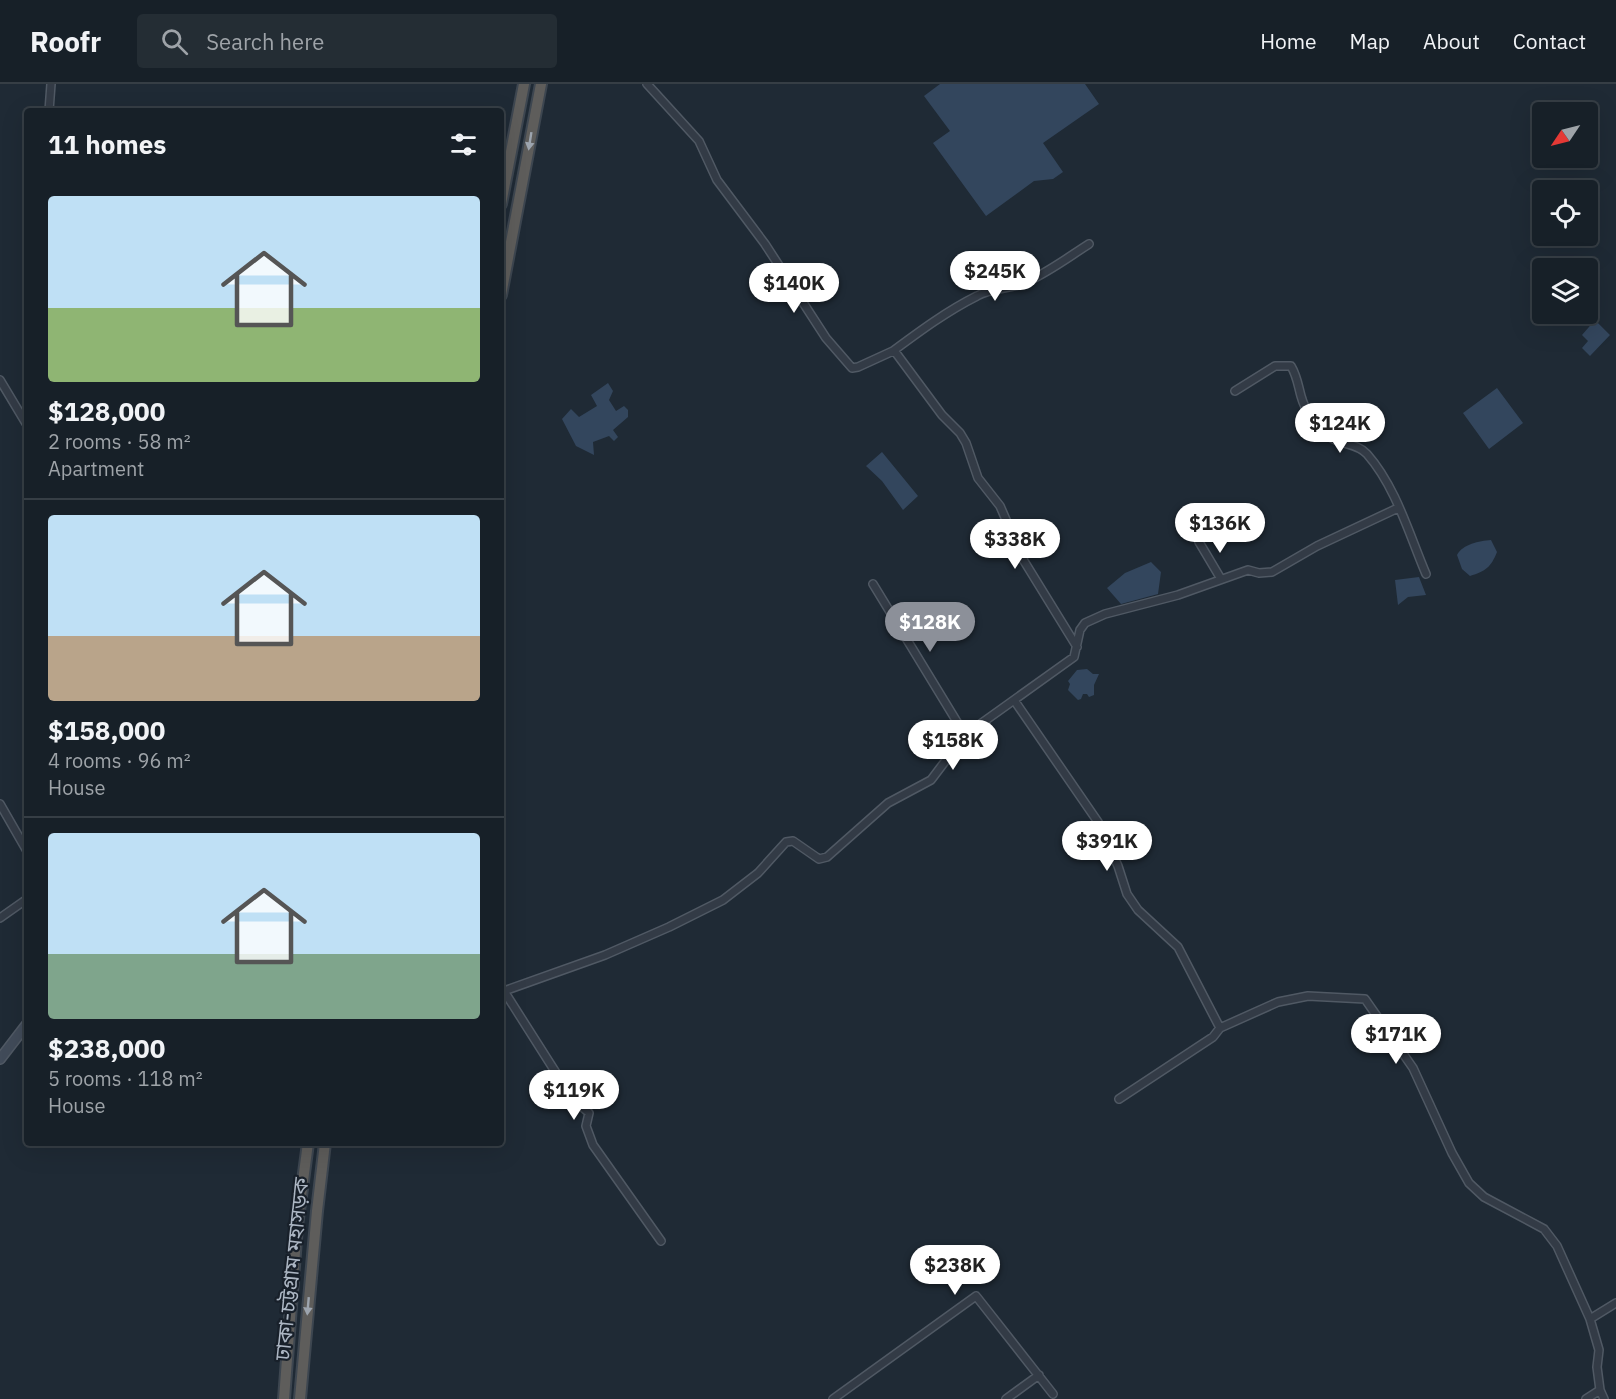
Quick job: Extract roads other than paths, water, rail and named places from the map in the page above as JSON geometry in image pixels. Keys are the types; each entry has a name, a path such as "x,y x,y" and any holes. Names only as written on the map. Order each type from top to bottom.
{"highway":[{"path":"504,189 524,84"},
{"path":"504,280 541,84"},
{"path":"504,206 518,210"},
{"name":"ঢাকা-চট্টগ্রাম মহাসড়ক","path":"284,1399 297,1226 308,1146"},
{"name":"ঢাকা-চট্টগ্রাম মহাসড়ক","path":"300,1399 316,1211 325,1146"}],"main road":[{"path":"0,1059 24,1028"}],"street":[{"path":"49,108 51,84"},
{"path":"646,84 699,141 717,180 765,244 826,338 852,368 893,351 939,318 980,294 1031,280 1089,244"},
{"path":"893,351 942,416 966,442 978,478 1000,506 1024,561 1077,646"},
{"path":"1235,391 1275,366 1291,366 1298,377 1305,407 1320,430 1332,439 1358,447 1367,453 1394,493 1426,574"},
{"path":"0,380 24,420"},
{"path":"504,989 605,955 723,900 758,873 786,842 793,841 819,859 827,857 888,803 931,780 965,735 1074,657 1080,630 1085,623 1105,614 1178,595 1248,570 1259,573 1272,572 1317,546 1398,508"},
{"path":"1198,542 1221,579"},
{"path":"873,584 965,735"},
{"path":"1014,700 1098,822 1118,866 1127,894 1138,910 1178,947 1220,1028"},
{"path":"0,804 24,846"},
{"path":"0,918 24,901"},
{"path":"504,993 572,1098 589,1113 586,1126 593,1145 661,1240"},
{"path":"1119,1099 1213,1037 1220,1028 1278,1002 1308,996 1365,999 1413,1068 1452,1153 1469,1183 1484,1197 1544,1229 1557,1246 1590,1319 1599,1350 1597,1367 1599,1390 1604,1399"},
{"path":"833,1399 976,1296 1053,1394"},
{"path":"1590,1319 1616,1303"},
{"path":"1006,1399 1039,1375"},
{"path":"1586,1399 1599,1390"}],"water":[{"path":"940,84 1085,84 1099,104 1043,143 1063,172 1053,179 1034,181 986,216 933,143 950,131 924,96"},
{"path":"1598,323 1610,335 1590,356 1582,348 1588,341 1582,335 1592,324"},
{"path":"608,383 613,391 609,400 616,411 624,406 628,410 628,417 613,430 618,437 614,441 609,436 593,442 594,455 576,446 562,419 571,409 579,417 597,406 591,395"},
{"path":"1497,388 1523,423 1489,449 1463,413"},
{"path":"882,452 918,496 903,510 882,481 866,466"},
{"path":"1491,540 1497,552 1492,561 1487,568 1470,576 1462,569 1457,555 1467,546"},
{"path":"1151,562 1161,572 1158,594 1121,604 1107,588 1125,573"},
{"path":"1419,577 1426,595 1408,597 1398,605 1395,580"},
{"path":"1087,669 1093,674 1099,674 1094,685 1094,695 1089,697 1083,694 1078,700 1068,690 1070,684 1068,681 1077,670"}]}
